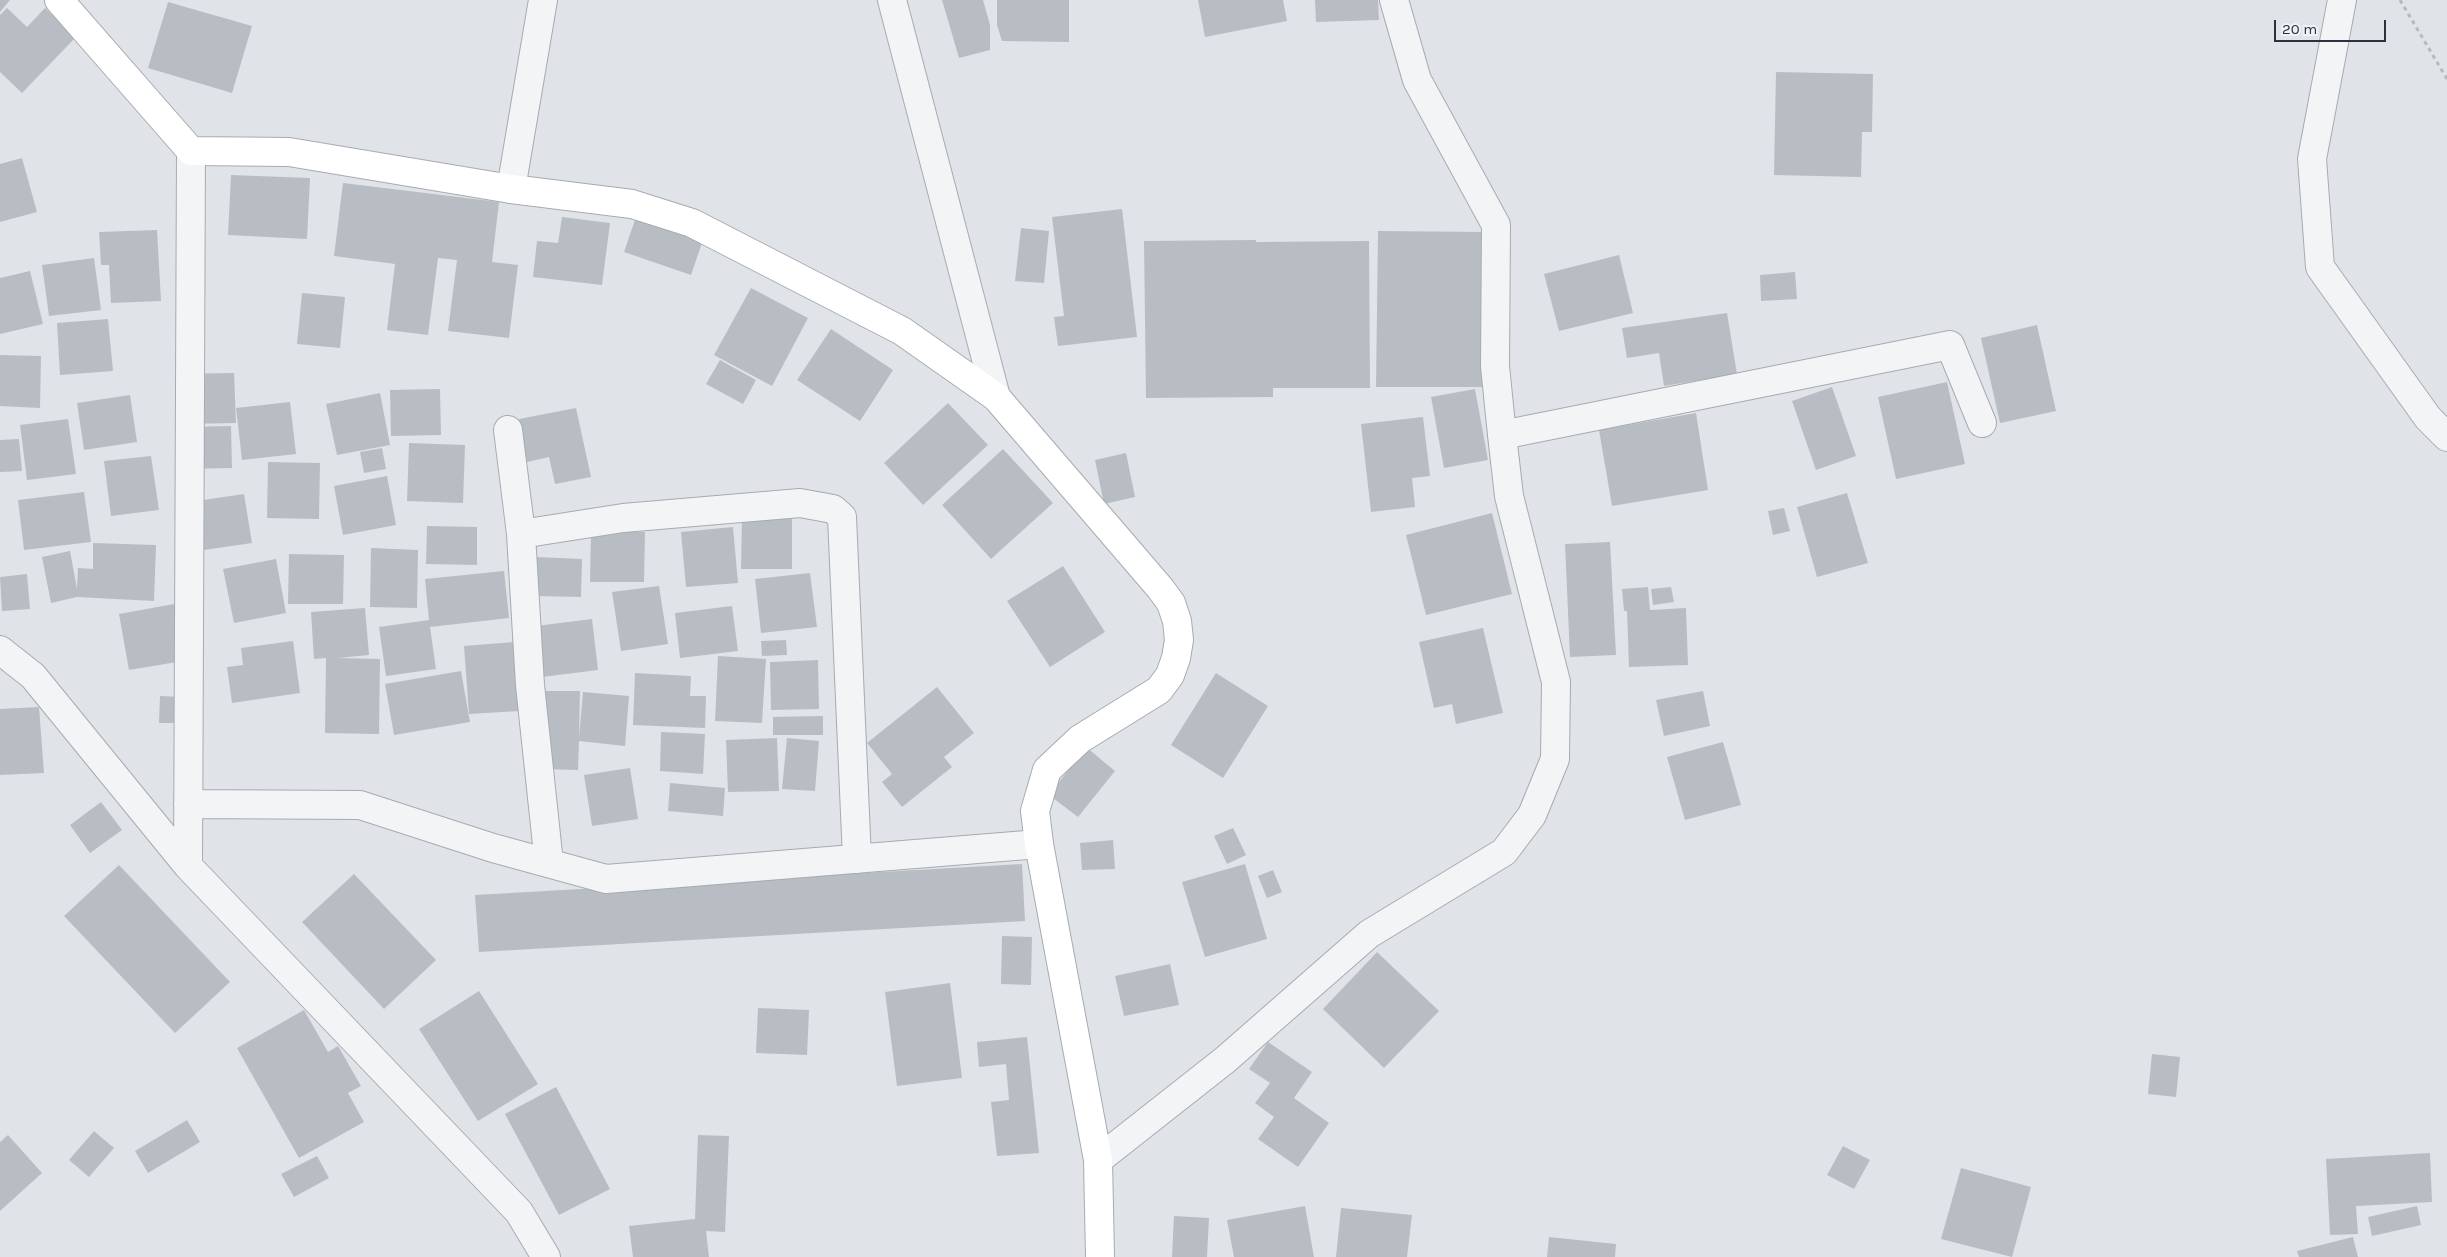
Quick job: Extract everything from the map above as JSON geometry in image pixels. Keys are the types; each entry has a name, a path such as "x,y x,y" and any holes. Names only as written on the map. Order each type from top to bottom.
{"street":[{"path":"59,0 191,151 188,866"},
{"path":"511,189 543,0"},
{"path":"892,0 996,397"},
{"path":"1098,1160 1225,1060 1369,934 1504,852 1532,815 1555,759 1556,682 1509,496 1502,436 1495,366 1496,225 1417,80 1394,0"},
{"path":"2342,0 2312,159 2320,267 2428,418 2447,437"},
{"path":"191,151 289,152 511,189 632,204 692,223 902,331 996,397 1160,588 1170,603 1177,621 1179,640 1176,658 1170,675 1160,690 1080,739 1047,770 1035,811 1039,844 1098,1160 1100,1257"},
{"path":"1502,436 1950,345 1982,423"},
{"path":"508,430 521,534 530,685 549,863"},
{"path":"521,534 622,518 800,502 833,509 842,517 857,859"},
{"path":"0,650 34,676 188,866 519,1212 546,1257"},
{"path":"188,804 360,805 493,848 606,879 1039,844"}],"path":[{"path":"2400,0 2447,79"}],"building":[{"path":"0,0 10,0 0,12"},
{"path":"942,0 983,0 990,25 990,50 959,58"},
{"path":"997,0 1069,0 1069,42 1002,41 997,25"},
{"path":"1198,0 1283,0 1287,21 1205,37"},
{"path":"1315,0 1378,0 1379,20 1316,22"},
{"path":"168,2 252,26 232,93 148,68"},
{"path":"7,8 27,27 45,8 76,37 22,93 0,72 0,15"},
{"path":"1776,72 1873,74 1872,132 1862,132 1861,177 1774,175"},
{"path":"22,158 37,212 0,222 0,164"},
{"path":"231,175 310,178 307,239 228,235"},
{"path":"343,183 499,202 492,262 518,265 509,338 448,331 457,260 438,258 428,335 387,330 395,264 334,256"},
{"path":"1122,209 1137,337 1058,346 1054,317 1064,316 1052,217"},
{"path":"638,211 705,234 691,275 624,252"},
{"path":"562,217 610,223 602,285 533,277 537,241 558,243"},
{"path":"1021,228 1049,231 1044,283 1015,281"},
{"path":"157,230 161,301 111,303 109,265 101,265 99,232"},
{"path":"1378,231 1487,232 1486,387 1376,387"},
{"path":"1256,240 1256,242 1369,241 1370,388 1273,388 1273,397 1146,398 1144,241"},
{"path":"1619,255 1633,313 1559,331 1544,274"},
{"path":"94,258 101,310 49,316 42,265"},
{"path":"30,271 43,324 0,334 0,278"},
{"path":"1795,272 1797,299 1761,301 1760,275"},
{"path":"751,288 808,318 772,386 714,355"},
{"path":"302,293 345,297 340,348 297,344"},
{"path":"1727,313 1737,374 1664,386 1659,353 1627,358 1622,328"},
{"path":"108,319 113,371 60,375 57,323"},
{"path":"2037,325 2056,411 2000,423 1981,338"},
{"path":"831,329 893,370 860,421 797,380"},
{"path":"0,355 41,356 40,408 0,406"},
{"path":"720,360 756,380 743,404 706,384"},
{"path":"234,373 236,423 183,424 181,374"},
{"path":"1947,382 1965,464 1896,479 1878,397"},
{"path":"1832,387 1856,456 1816,470 1792,401"},
{"path":"440,389 441,435 391,436 390,390"},
{"path":"1475,389 1488,460 1444,468 1431,397"},
{"path":"380,393 390,445 337,455 326,404"},
{"path":"130,395 137,442 84,450 77,403"},
{"path":"290,402 296,454 242,460 236,408"},
{"path":"948,403 988,445 923,505 884,463"},
{"path":"576,408 591,477 555,484 549,457 527,462 519,419"},
{"path":"1696,413 1708,490 1612,506 1599,430"},
{"path":"1423,417 1430,476 1412,478 1415,507 1371,512 1361,424"},
{"path":"68,419 76,474 27,480 20,425"},
{"path":"231,426 232,468 182,469 181,427"},
{"path":"19,439 22,471 0,472 0,440"},
{"path":"409,443 465,445 463,503 407,501"},
{"path":"382,448 386,469 364,473 360,452"},
{"path":"1003,449 1053,503 991,559 942,505"},
{"path":"1126,453 1135,497 1104,504 1095,460"},
{"path":"151,456 159,510 111,516 104,461"},
{"path":"268,462 320,463 319,519 267,518"},
{"path":"387,476 396,525 343,535 334,486"},
{"path":"84,492 91,542 24,550 18,500"},
{"path":"1847,493 1868,563 1817,577 1797,507"},
{"path":"244,494 252,543 197,551 190,502"},
{"path":"1784,508 1790,531 1773,535 1768,511"},
{"path":"1492,513 1512,594 1426,615 1406,535"},
{"path":"742,518 792,519 792,569 741,569"},
{"path":"427,526 477,527 477,565 426,564"},
{"path":"733,527 738,583 686,587 681,532"},
{"path":"591,532 645,532 644,582 590,582"},
{"path":"1610,542 1616,655 1570,657 1565,544"},
{"path":"93,543 156,545 154,601 77,597 51,603 42,557 70,551 77,589 78,568 93,569"},
{"path":"371,548 418,550 417,608 370,607"},
{"path":"289,554 344,555 343,604 288,604"},
{"path":"536,557 582,559 581,597 535,596"},
{"path":"276,559 286,613 234,623 223,569"},
{"path":"1063,566 1105,632 1050,667 1007,601"},
{"path":"504,571 509,618 430,627 436,669 386,676 379,627 429,620 425,579"},
{"path":"810,573 817,627 761,633 755,579"},
{"path":"27,574 30,609 2,611 0,577"},
{"path":"659,586 668,644 621,651 612,592"},
{"path":"1648,587 1650,610 1686,608 1688,665 1629,667 1627,611 1624,611 1622,589"},
{"path":"1671,587 1674,602 1653,605 1651,589"},
{"path":"174,604 183,661 129,670 119,614"},
{"path":"732,606 738,651 680,658 675,613"},
{"path":"365,608 369,655 338,658 380,659 379,734 325,733 326,658 314,659 311,612"},
{"path":"592,619 598,670 534,678 528,627"},
{"path":"1483,628 1503,713 1456,724 1452,704 1434,708 1419,642"},
{"path":"786,640 787,655 762,656 761,641"},
{"path":"293,641 300,693 232,703 227,667 243,665 241,648"},
{"path":"514,642 519,711 469,714 464,646"},
{"path":"718,656 766,659 762,723 715,721"},
{"path":"818,660 819,709 771,710 770,662"},
{"path":"461,671 470,722 394,735 385,684"},
{"path":"635,673 691,676 690,696 706,696 705,728 633,725"},
{"path":"1216,673 1268,706 1223,778 1171,745"},
{"path":"937,687 974,733 944,757 952,767 902,807 882,782 892,774 867,743"},
{"path":"544,691 580,691 579,738 583,692 629,696 625,746 579,741 578,770 542,769"},
{"path":"1703,691 1710,726 1664,736 1656,700"},
{"path":"160,696 181,697 181,723 159,723"},
{"path":"39,707 44,773 0,775 0,709"},
{"path":"823,716 823,735 773,735 773,717"},
{"path":"661,732 705,734 703,774 660,771"},
{"path":"777,738 779,791 728,792 726,740"},
{"path":"787,738 819,741 815,791 782,789"},
{"path":"1723,742 1741,805 1685,820 1667,757"},
{"path":"1086,747 1115,771 1078,817 1049,795"},
{"path":"630,768 638,819 592,826 584,775"},
{"path":"670,783 725,788 723,816 668,811"},
{"path":"101,802 122,830 90,853 70,825"},
{"path":"1233,828 1246,855 1227,864 1214,836"},
{"path":"1113,840 1115,869 1082,870 1080,843"},
{"path":"1022,864 1025,921 479,952 475,895"},
{"path":"1245,864 1267,939 1205,957 1182,882"},
{"path":"119,865 230,982 175,1033 64,916"},
{"path":"1273,870 1282,892 1267,898 1258,876"},
{"path":"354,874 436,960 384,1009 302,922"},
{"path":"1002,936 1032,937 1031,985 1001,984"},
{"path":"1377,952 1439,1011 1384,1068 1323,1009"},
{"path":"1170,964 1179,1005 1124,1016 1115,976"},
{"path":"950,983 962,1078 897,1086 885,992"},
{"path":"479,991 538,1084 478,1121 419,1029"},
{"path":"758,1008 809,1010 807,1055 756,1053"},
{"path":"304,1010 328,1052 338,1046 361,1086 348,1093 364,1122 299,1158 237,1048"},
{"path":"1027,1037 1039,1153 997,1156 991,1102 1009,1100 1006,1064 979,1067 977,1042"},
{"path":"1268,1042 1312,1072 1294,1098 1329,1123 1298,1167 1258,1139 1274,1117 1255,1103 1270,1083 1249,1069"},
{"path":"2152,1054 2180,1057 2176,1097 2148,1094"},
{"path":"556,1087 610,1189 559,1215 505,1114"},
{"path":"187,1120 200,1142 148,1173 135,1151"},
{"path":"94,1131 114,1148 89,1177 69,1160"},
{"path":"8,1135 42,1173 0,1211 0,1142"},
{"path":"698,1135 729,1136 725,1232 706,1231 709,1257 633,1257 629,1226 695,1219"},
{"path":"1843,1146 1870,1160 1854,1189 1827,1175"},
{"path":"2430,1153 2432,1202 2356,1206 2358,1234 2330,1235 2326,1159"},
{"path":"317,1156 329,1178 294,1197 281,1174"},
{"path":"1961,1168 2031,1187 2012,1257 1941,1239"},
{"path":"1305,1206 1314,1257 1234,1257 1227,1220"},
{"path":"2417,1206 2421,1225 2372,1236 2368,1217"},
{"path":"1341,1208 1412,1215 1407,1257 1336,1257"},
{"path":"1174,1216 1209,1218 1207,1257 1172,1257"},
{"path":"1549,1237 1616,1244 1615,1257 1547,1257"},
{"path":"2353,1237 2358,1257 2299,1257 2297,1251"}]}
